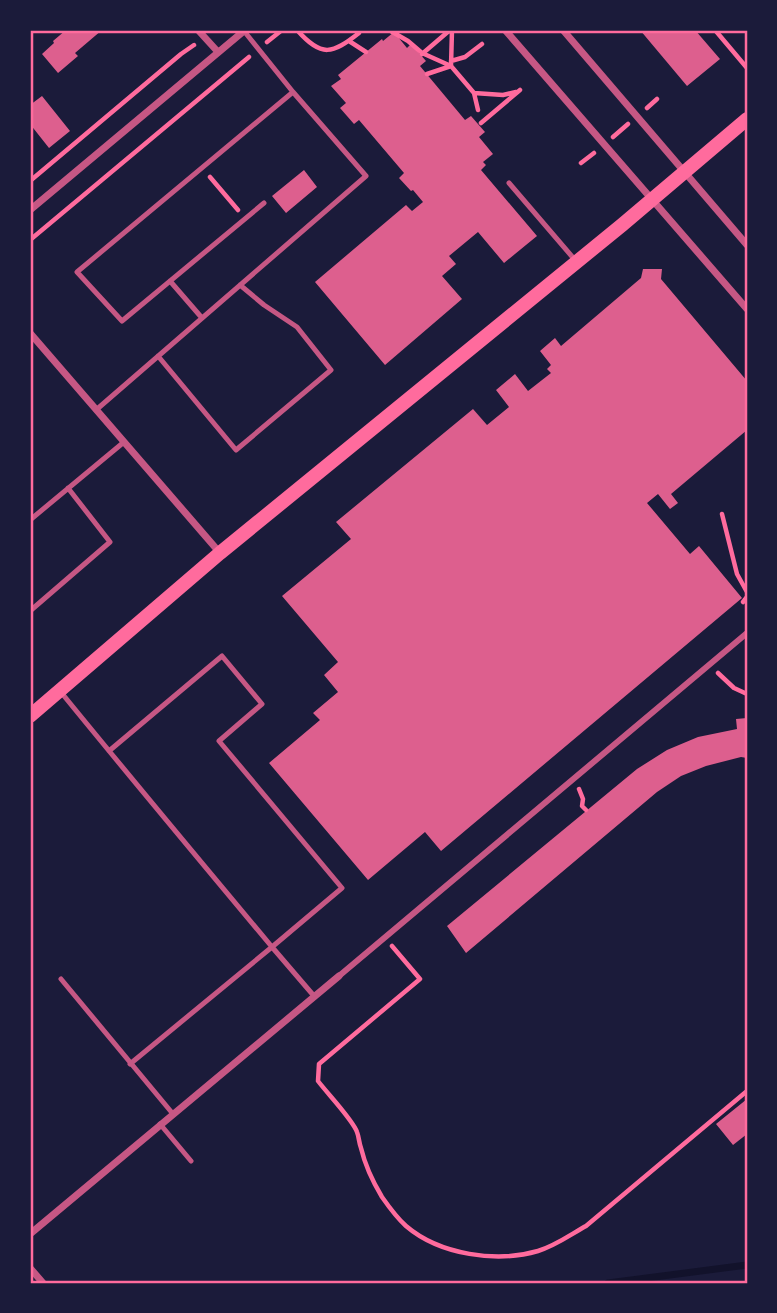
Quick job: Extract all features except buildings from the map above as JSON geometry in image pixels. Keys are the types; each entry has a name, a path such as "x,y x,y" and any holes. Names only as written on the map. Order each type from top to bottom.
{"main road":[{"path":"30,716 220,553 654,199 747,119"}],"street":[{"path":"30,210 244,30"},
{"path":"505,30 747,309"},
{"path":"563,30 747,246"},
{"path":"201,33 218,52"},
{"path":"30,333 220,553"},
{"path":"30,1234 747,633"},
{"path":"30,1268 43,1283"}],"lane":[{"path":"96,410 366,176 293,92 244,30"},
{"path":"264,203 122,321 77,272 293,92"},
{"path":"509,183 577,262"},
{"path":"170,281 202,318"},
{"path":"158,356 236,450 331,370 296,327 240,285"},
{"path":"30,520 124,442"},
{"path":"30,611 110,542 68,488"},
{"path":"109,751 222,656 262,704 219,741 342,888 131,1064"},
{"path":"60,691 314,996"},
{"path":"61,979 173,1114"},
{"path":"160,1124 191,1161"}],"path":[{"path":"30,240 282,30"},
{"path":"297,30 307,41 324,50 338,49 360,31 367,30"},
{"path":"389,30 408,41 421,54 451,64 474,93 478,110"},
{"path":"421,54 451,30"},
{"path":"451,30 451,64"},
{"path":"715,30 747,68"},
{"path":"30,181 201,33"},
{"path":"349,40 366,52"},
{"path":"427,74 466,57 482,44"},
{"path":"474,93 503,95 520,90 481,123"},
{"path":"650,106 657,99"},
{"path":"610,139 631,122"},
{"path":"581,163 595,151"},
{"path":"218,187 230,200"},
{"path":"722,514 737,574 746,597"},
{"path":"710,665 734,688 747,694"},
{"path":"572,780 582,794 582,806 586,810"},
{"path":"384,938 420,979 319,1064 318,1081 357,1131 370,1174 394,1213 407,1227 436,1244 463,1253 492,1258 519,1256 558,1242 586,1226 747,1091"}],"waterway":[{"path":"608,1283 747,1265"}]}
